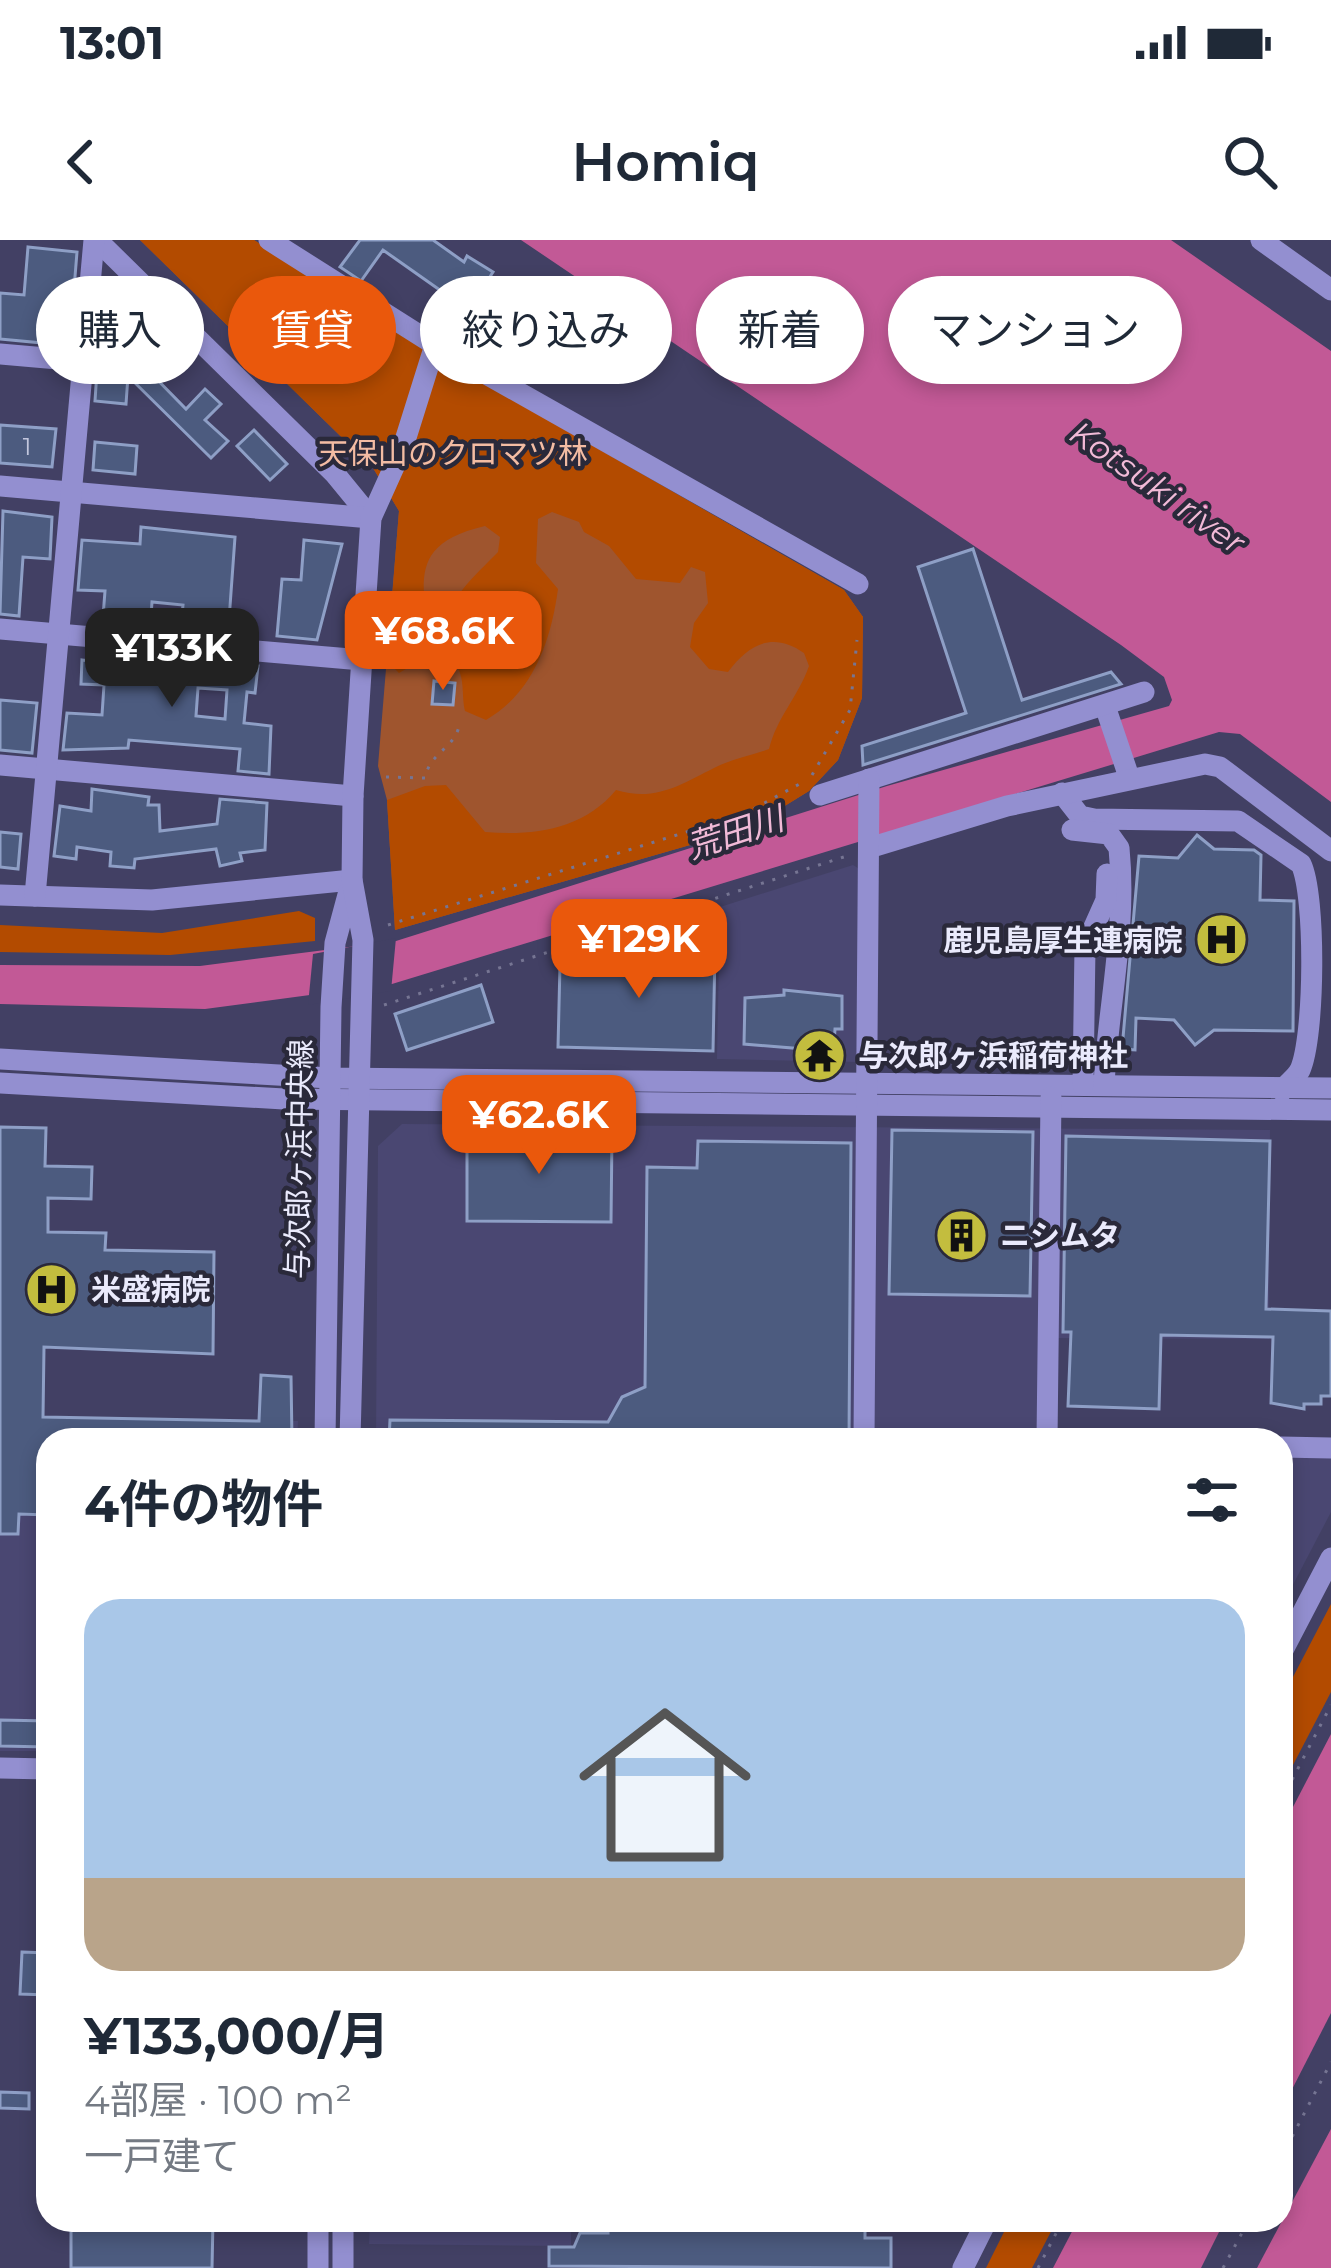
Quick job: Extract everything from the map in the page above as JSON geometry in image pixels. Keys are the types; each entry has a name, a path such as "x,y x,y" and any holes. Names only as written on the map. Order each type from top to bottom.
{"street":[{"path":"91,276 95,240"},
{"path":"95,240 335,474 371,518"},
{"path":"269,240 420,336"},
{"path":"1261,240 1331,290"},
{"path":"1300,240 1301,268"},
{"path":"0,354 36,357"},
{"path":"35,896 79,384"},
{"path":"371,518 403,447 423,384"},
{"path":"504,384 858,584"},
{"path":"0,486 371,518"},
{"name":"与次郎ヶ浜中央線","path":"350,1428 363,940 352,880 353,796 371,518"},
{"path":"0,629 362,660"},
{"path":"820,795 1106,710 1144,692"},
{"path":"1106,710 1127,773"},
{"path":"0,765 353,796"},
{"path":"869,844 1127,773 1220,766 1331,851"},
{"path":"864,1428 869,784"},
{"path":"1062,793 1080,816 1094,819 1238,821 1300,864 1313,930 1309,1026 1300,1071 1282,1099"},
{"path":"1098,830 1118,842 1119,978 1094,1085 1085,947 1106,900 1107,854 1097,842 1072,835 1098,830"},
{"path":"0,895 152,900 352,880"},
{"name":"与次郎ヶ浜中央線","path":"326,1428 331,1007 335,943 352,880"},
{"path":"1084,986 1113,994"},
{"path":"0,1059 329,1088"},
{"path":"356,1089 637,1081 1051,1084 1282,1099 1331,1110"},
{"path":"636,1105 637,1081"},
{"path":"0,1083 329,1088 636,1105 866,1109 1282,1099 1331,1088"},
{"path":"1047,1428 1051,1084"},
{"path":"1293,1447 1331,1448"},
{"path":"1293,1608 1331,1558"},
{"path":"0,1768 36,1769"},
{"path":"964,2268 981,2232"},
{"path":"318,2257 343,2256"}],"path":[{"path":"388,925 744,814 792,790 811,777 842,729 856,686 857,640"},
{"path":"386,777 424,778 427,765 453,743 460,722"},
{"path":"384,1005 869,844"},
{"path":"1293,1778 1331,1705"},
{"path":"1293,2135 1331,2062"},
{"path":"1038,2268 1057,2232"},
{"path":"1223,2268 1242,2232"}],"shaded area":[{"path":"853,865 861,870 859,1062 717,1059 720,907"},
{"path":"402,1124 1270,1130 1269,1339 1039,1338 1038,1428 376,1428 378,1146"},
{"path":"0,1416 298,1421 298,1428 36,1428 36,1751 0,1751"},
{"path":"1293,1454 1331,1454 1331,1512 1293,1585"},
{"path":"370,2232 571,2232 571,2246 369,2244"}],"green space":[{"name":"天保山のクロマツ林","path":"140,240 254,240 310,276 228,276 228,326 204,303 204,276 177,276"},
{"name":"天保山のクロマツ林","path":"140,240 254,240 310,276 228,276 228,326 204,303 204,276 177,276"},
{"name":"天保山のクロマツ林","path":"396,332 420,347 420,384 485,384 844,590 863,617 862,698 838,760 809,791 749,828 395,930 387,800 378,766 399,511 373,468 287,384 396,384"},
{"name":"天保山のクロマツ林","path":"396,332 420,347 420,384 485,384 844,590 863,617 862,698 838,760 809,791 749,828 395,930 387,800 425,786 446,785 485,832 556,828 588,814 616,790 643,794 667,790 769,749 809,666 804,653 772,642 744,654 728,672 709,669 690,647 694,623 708,603 705,572 691,567 680,583 636,579 609,546 584,532 579,522 552,512 538,519 536,563 558,589 545,646 528,680 502,709 486,720 465,711 460,673 446,648 447,619 468,583 498,552 500,537 485,526 437,548 424,580 425,639 420,661 399,673 387,661 399,511 373,468 287,384 396,384"},
{"path":"299,911 315,918 315,941 170,955 0,952 0,925 162,933"},
{"path":"1331,1604 1331,1692 1293,1765 1293,1677"},
{"path":"1004,2232 1051,2232 1032,2268 986,2268"}],"water":[{"name":"Kotsuki river","path":"521,240 1171,240 1331,351 1331,802 1240,734 1219,732 392,984 205,1009 0,1004 0,965 200,966 396,941 887,786 1169,706 1172,700 1164,677 1121,645 734,384 864,384 864,276 696,276 696,358 672,342 672,276 574,276"},
{"path":"1331,1734 1331,2013 1293,2087 1293,1807"},
{"path":"1331,2129 1331,2268 1257,2268 1276,2232 1293,2232 1293,2200"},
{"path":"1072,2232 1219,2232 1201,2268 1053,2268"}],"pier":[{"path":"396,938 391,991 308,1005 313,954"}],"building":[{"path":"360,240 433,240 464,262 467,256 493,272 490,276 420,276 383,250 365,276 354,276 340,267"},
{"path":"28,247 77,252 75,276 36,276 36,342 0,339 0,293 24,295"},
{"path":"96,384 127,384 126,404 95,401"},
{"path":"136,384 161,384 186,409 205,389 221,404 205,420 228,441 211,458"},
{"path":"0,425 56,429 52,467 0,463"},
{"path":"254,430 287,464 270,480 237,446"},
{"path":"95,442 137,446 135,474 93,470"},
{"path":"3,511 52,517 50,559 23,557 19,616 0,614"},
{"path":"141,527 235,537 229,620 182,615 183,605 152,602 151,616 103,617 105,591 78,590 82,540 140,544"},
{"path":"304,540 342,544 317,640 277,636 282,579 301,580"},
{"path":"973,549 1022,700 1111,672 1121,684 863,765 862,746 966,713 918,567"},
{"path":"82,660 178,671 179,666 215,668 216,663 258,666 255,693 247,692 244,723 271,726 269,774 238,771 240,749 129,740 128,748 63,750 67,713 102,715 104,685 81,684","holes":["198,688 227,690 225,719 196,716"]},
{"path":"434,681 455,683 453,705 432,704"},
{"path":"0,700 37,703 32,753 0,750"},
{"path":"92,789 149,797 148,805 159,805 160,831 217,824 220,799 267,803 265,850 240,853 242,861 220,866 216,849 135,859 134,868 110,866 111,852 77,847 76,859 54,856 60,806 91,811"},
{"path":"0,832 21,834 18,869 0,867"},
{"name":"鹿児島厚生連病院","path":"1197,835 1214,849 1254,850 1261,855 1260,900 1294,901 1293,1031 1214,1030 1195,1045 1174,1020 1136,1018 1135,1050 1122,1049 1139,856 1178,858"},
{"path":"617,949 715,951 713,1051 558,1047 560,965"},
{"path":"481,985 493,1022 407,1050 395,1014"},
{"path":"784,990 842,996 842,1029 835,1029 834,1045 805,1045 805,1049 744,1044 745,998 784,995"},
{"path":"0,1127 46,1128 45,1166 92,1167 91,1199 48,1198 48,1232 106,1233 105,1250 214,1252 213,1354 44,1347 43,1417 259,1421 261,1375 291,1377 292,1428 36,1428 36,1515 19,1514 18,1534 0,1534"},
{"name":"ニシムタ","path":"892,1130 1033,1132 1030,1296 889,1294"},
{"path":"467,1133 612,1134 611,1222 467,1221"},
{"name":"ニシムタ","path":"1066,1136 1270,1141 1266,1309 1331,1311 1331,1396 1321,1396 1321,1404 1304,1404 1304,1409 1271,1403 1273,1337 1161,1335 1159,1409 1068,1406 1071,1332 1063,1332"},
{"path":"698,1141 851,1143 849,1428 390,1428 390,1420 608,1422 622,1397 645,1387 647,1167 697,1168"},
{"path":"0,1720 36,1721 36,1747 0,1746"},
{"path":"22,1952 36,1953 36,1995 20,1994"},
{"path":"0,2092 29,2093 29,2109 0,2108"},
{"path":"71,2232 213,2232 212,2268 71,2268"},
{"path":"865,2232 865,2238 891,2238 891,2268 549,2266 549,2247 574,2247 580,2233"}],"place":[{"name":"鹿児島厚生連病院","path":"1222,940"},
{"name":"与次郎ヶ浜稲荷神社","path":"819,1055"},
{"name":"ニシムタ","path":"961,1235"},
{"name":"米盛病院","path":"52,1289"}],"water label":[{"name":"荒田川","path":"735,832"}]}
